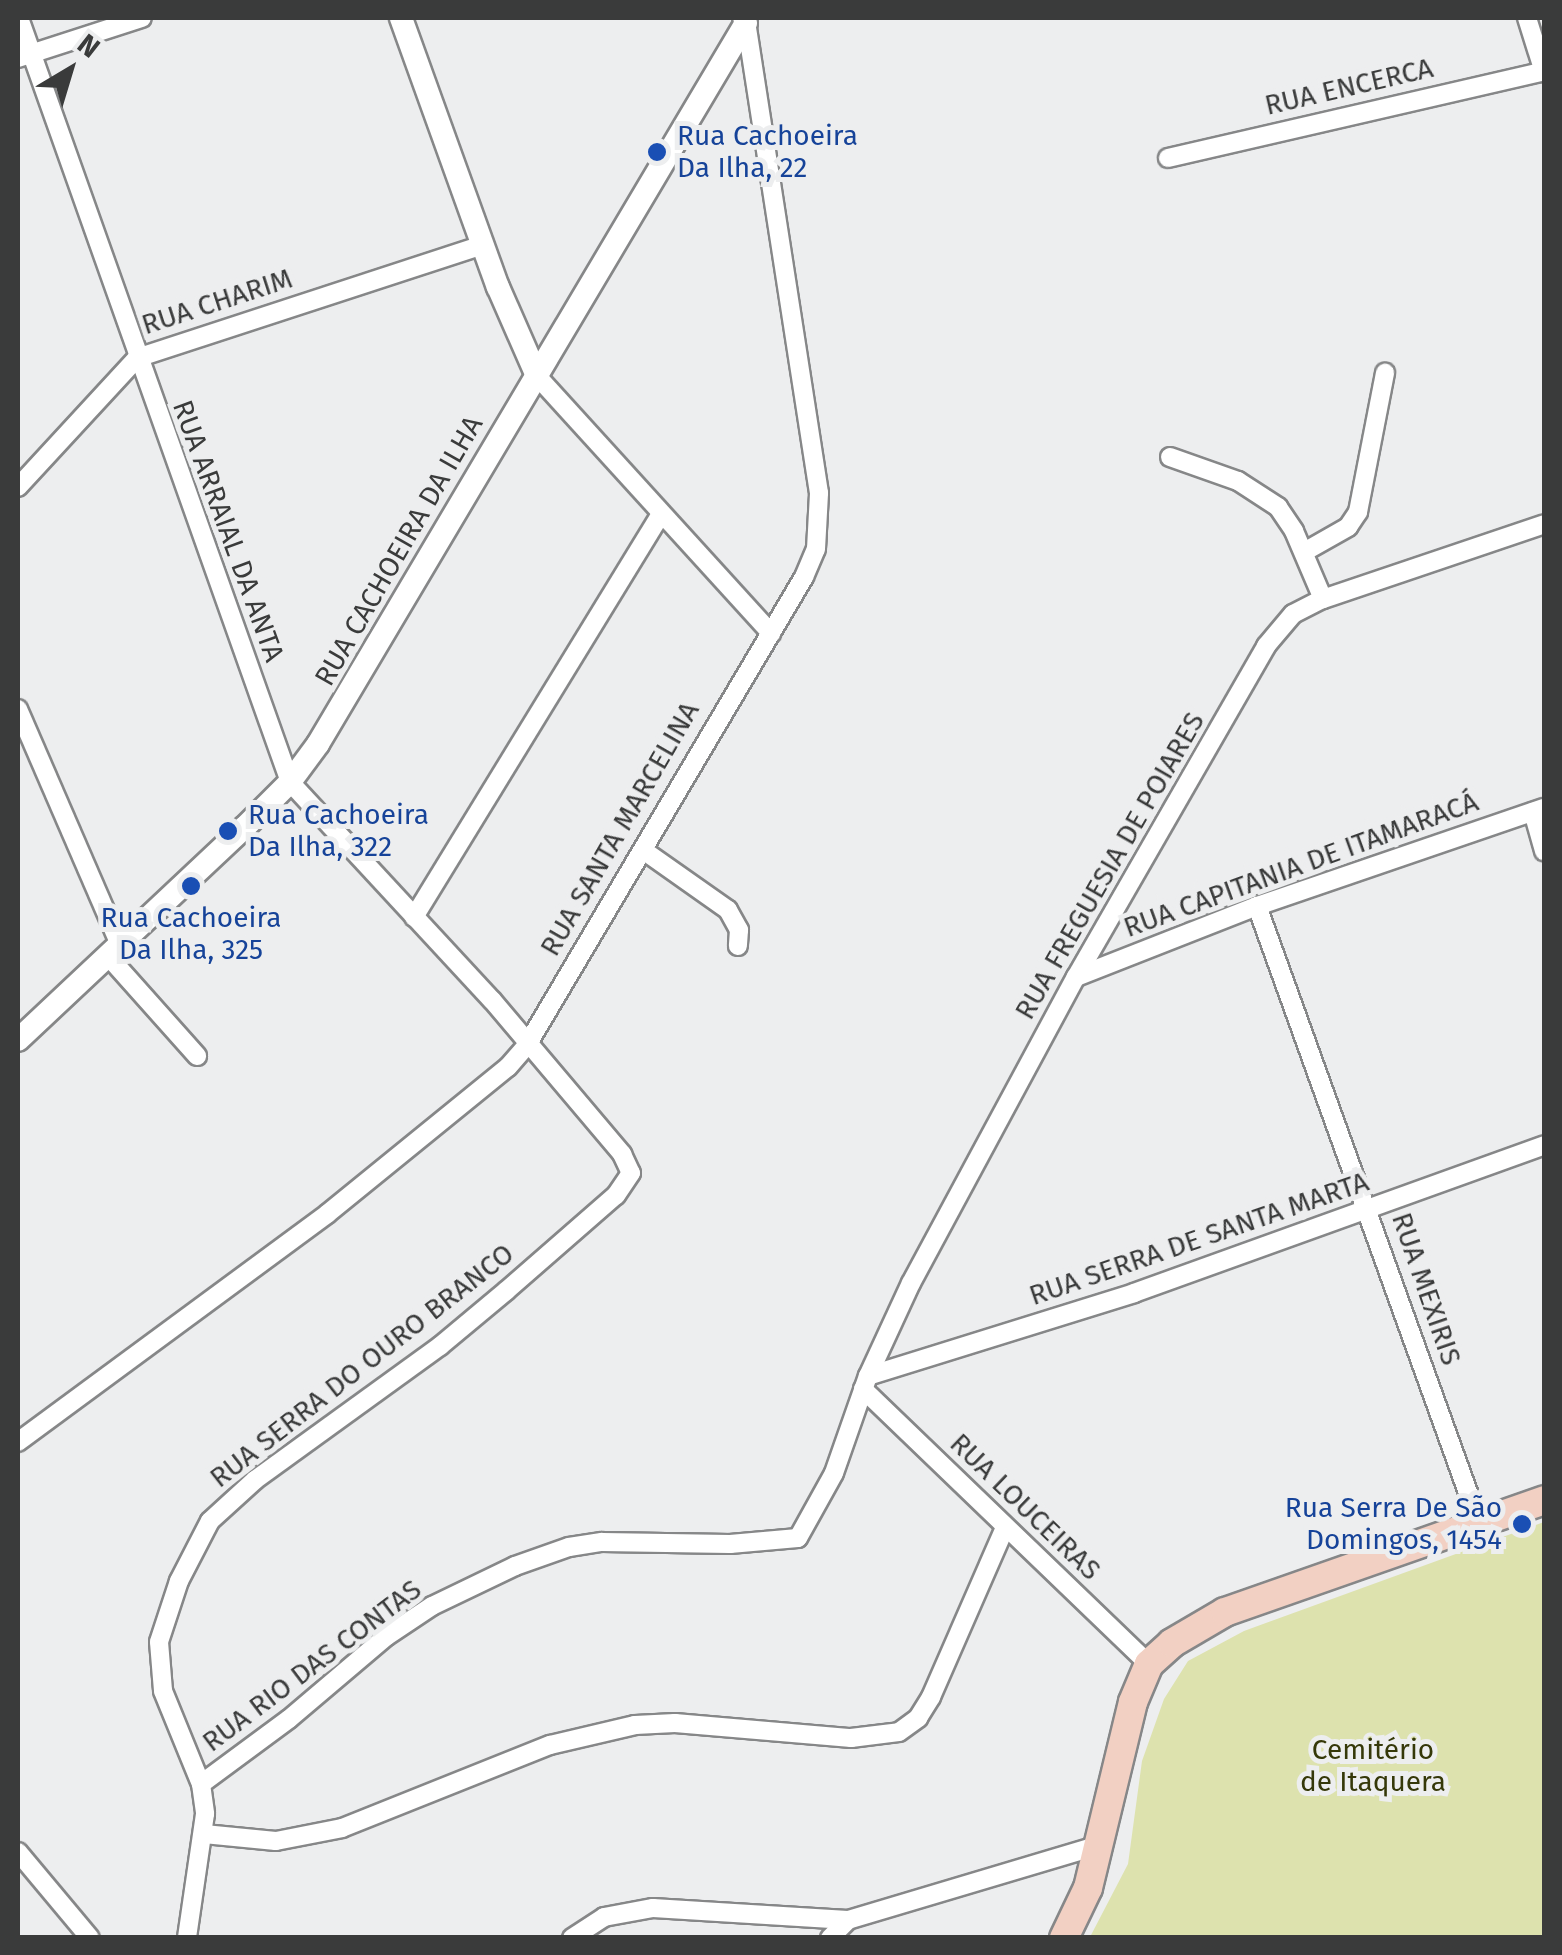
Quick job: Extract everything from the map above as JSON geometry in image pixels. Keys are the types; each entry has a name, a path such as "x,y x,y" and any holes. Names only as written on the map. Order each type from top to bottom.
{"main road":[{"path":"1064,1938 1088,1888 1133,1702 1149,1664 1172,1642 1225,1612 1544,1500"}],"street":[{"name":"RUA ARRAIAL DA ANTA","path":"19,18 24,56 138,358 290,782 606,1137"},
{"path":"24,56 142,18"},
{"path":"401,18 482,246 537,376 771,633"},
{"path":"1527,18 1544,72"},
{"name":"RUA CACHOEIRA DA ILHA","path":"18,1040 290,782 342,708 745,20"},
{"name":"RUA SANTA MARCELINA","path":"18,1442 328,1214 485,1089 527,1044 804,577 816,549 820,522 745,20"},
{"name":"RUA ENCERCA","path":"1168,158 1544,72"},
{"name":"RUA CHARIM","path":"18,487 138,358 482,246"},
{"path":"1304,552 1348,527 1358,512 1385,373"},
{"path":"1170,457 1261,494 1278,508 1304,552 1323,599"},
{"path":"414,917 538,708 660,515"},
{"name":"RUA FREGUESIA DE POIARES","path":"865,1382 911,1283 1076,977 1266,646 1293,614 1323,599 1544,524"},
{"path":"18,708 114,950 197,1056"},
{"path":"1539,810 1544,851"},
{"name":"RUA CAPITANIA DE ITAMARACÁ","path":"1076,977 1257,906 1539,810"},
{"path":"642,850 728,910 739,930 738,946"},
{"name":"RUA MEXIRIS","path":"1257,906 1480,1523"},
{"name":"RUA SERRA DO OURO BRANCO","path":"200,1784 168,1707 160,1642 178,1581 210,1521 255,1480 440,1346 616,1195 632,1173 606,1137"},
{"name":"RUA SERRA DE SANTA MARTA","path":"865,1382 1076,1312 1544,1145"},
{"name":"RUA LOUCEIRAS","path":"865,1382 1005,1528 1149,1664"},
{"name":"RUA RIO DAS CONTAS","path":"188,1938 204,1834 200,1784 290,1718 387,1636 432,1606 515,1566 570,1547 602,1542 730,1544 798,1538 834,1473 865,1382"},
{"path":"204,1834 276,1841 342,1828 550,1745 635,1725 675,1724 851,1738 899,1732 918,1718 930,1697 1005,1528"},
{"path":"572,1938 604,1917 653,1908 848,1920 1099,1845"},
{"path":"18,1852 90,1938"},
{"path":"830,1938 848,1920"}],"green space":[{"name":"Cemitério de Itaquera","path":"1544,1522 1544,1937 1090,1937 1128,1864 1142,1761 1164,1699 1188,1661 1244,1631"}],"place":[{"name":"Rua Cachoeira Da Ilha, 22","path":"657,152"},
{"name":"Rua Cachoeira Da Ilha, 322","path":"228,831"},
{"name":"Rua Cachoeira Da Ilha, 325","path":"191,886"},
{"name":"Rua Serra De São Domingos, 1454","path":"1522,1524"}]}
